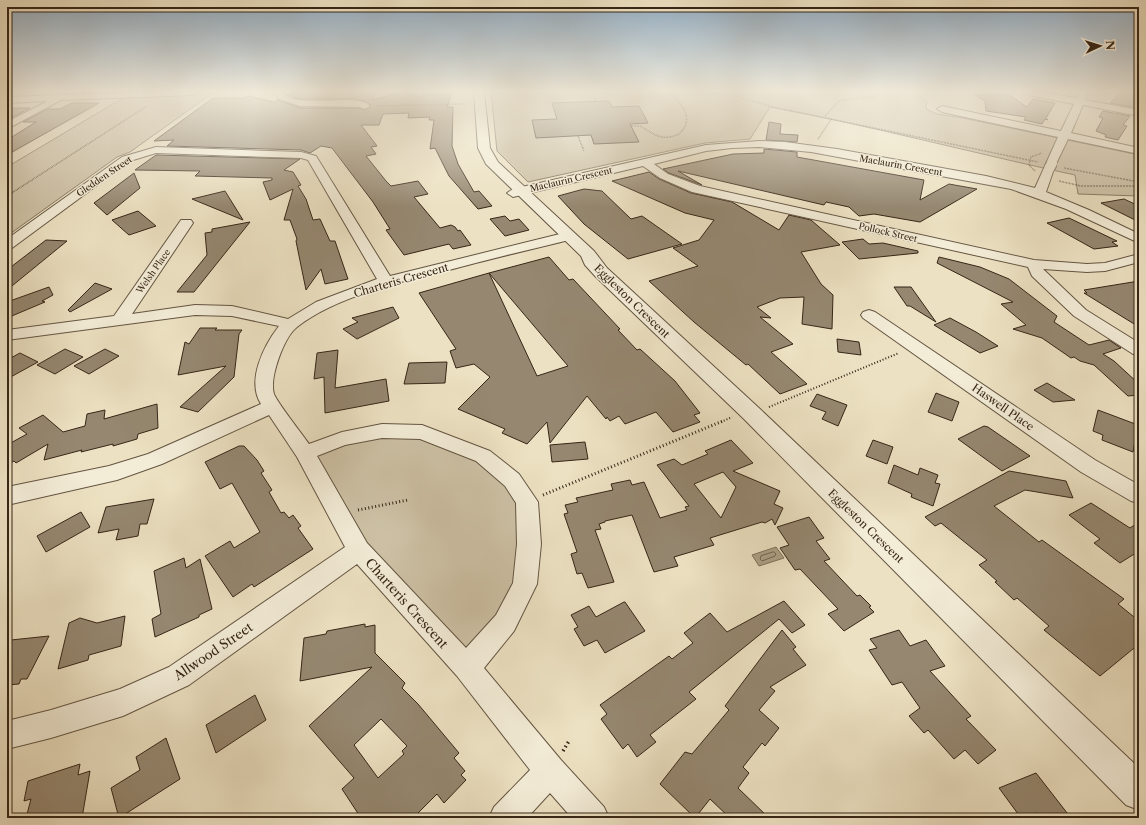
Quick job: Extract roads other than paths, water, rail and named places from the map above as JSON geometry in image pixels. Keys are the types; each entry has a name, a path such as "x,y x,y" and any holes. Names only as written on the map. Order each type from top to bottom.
{"street":[{"name":"Eggleston Crescent","path":"475,130 476,149 485,166 517,192"},
{"name":"Eggleston Crescent","path":"482,130 484,148 493,164 517,192 564,238 578,256 591,261 752,414 1139,792"},
{"path":"1043,130 1139,151"},
{"path":"1039,194 1048,165 1066,130"},
{"name":"Maclaurin Crescent","path":"517,192 706,148 736,144 774,144 811,149 1010,186 1039,194 1075,207 1139,239"},
{"name":"Gledden Street","path":"7,245 126,159 135,155 156,150 302,155 312,158 386,282"},
{"name":"Pollock Street","path":"644,162 664,176 696,189 1034,264 1087,268 1105,267 1139,258"},
{"name":"Welsh Place","path":"120,319 186,222"},
{"name":"Charteris Crescent","path":"564,238 386,282 322,305 290,324 271,354 264,379 265,395 305,453 359,550 466,667 550,771 593,818"},
{"path":"1034,264 1037,274 1080,313 1139,350"},
{"path":"7,335 195,310 232,311 290,324"},
{"name":"Haswell Place","path":"869,315 1088,466 1139,494"},
{"path":"7,496 110,474 155,459 272,406"},
{"path":"305,453 342,439 382,431 422,432 483,456 512,480 527,502 529,544 525,584 505,623 483,650 466,667"},
{"name":"Allwood Street","path":"7,735 51,724 123,702 179,676 359,550"},
{"path":"505,818 550,771"}],"water":[{"path":"776,547 784,558 759,566 752,555"}]}
